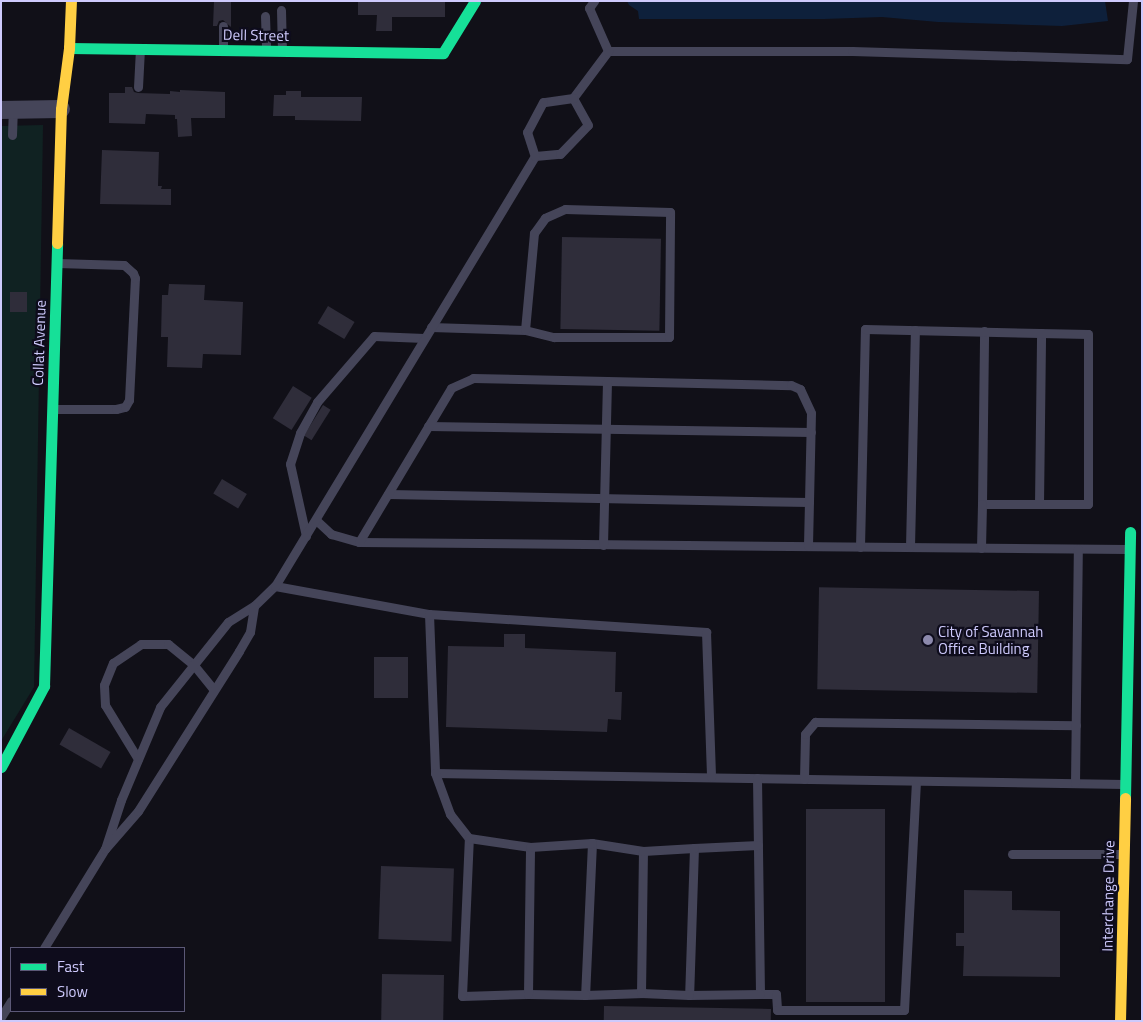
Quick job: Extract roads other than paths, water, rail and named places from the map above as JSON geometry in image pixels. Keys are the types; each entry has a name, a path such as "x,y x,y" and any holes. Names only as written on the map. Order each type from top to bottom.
{"street":[{"name":"Collat Avenue","path":"1,767 44,686 61,109 69,48 71,1"},
{"name":"Dell Street","path":"69,48 443,53 475,1"},
{"path":"7,110 61,109"},
{"name":"Interchange Drive","path":"1120,1021 1124,854 1132,776 1130,532"}],"lane":[{"path":"594,1 589,8 608,51"},
{"path":"608,51 852,51 1127,59 1133,1"},
{"path":"281,10 282,51"},
{"path":"265,16 266,51"},
{"path":"223,50 224,26"},
{"path":"138,87 140,49"},
{"path":"105,849 121,800 160,707 228,622 254,606 275,586 535,156 527,132 543,102 572,98 608,51"},
{"path":"535,156 560,154 588,125 572,98"},
{"path":"7,110 12,135"},
{"path":"431,327 525,330 554,337 669,337 670,212 564,209 545,218 534,233 525,330"},
{"path":"52,409 116,409 125,407 129,400 135,278 133,273 124,265 56,263"},
{"path":"860,547 865,328 1088,334 1088,504 982,504"},
{"path":"910,547 915,330"},
{"path":"981,548 984,331"},
{"path":"1039,504 1042,333"},
{"path":"306,536 290,464 300,433 318,402 374,336 424,338"},
{"path":"359,542 451,388 473,378 791,385 800,389 811,413 808,546"},
{"path":"603,545 607,381"},
{"path":"428,426 811,432"},
{"path":"388,494 809,502"},
{"path":"316,520 331,534 346,540 359,542 1130,550"},
{"path":"1075,783 1078,549"},
{"path":"275,586 429,614 706,632 711,777"},
{"path":"45,947 105,849 138,811 250,632 254,606"},
{"path":"429,614 435,773 450,814 469,838 462,996 644,993 689,995 776,994 776,1010 904,1010 916,781"},
{"path":"138,759 105,705 104,685 113,663 141,644 168,644 193,664 214,690"},
{"path":"804,779 805,734 815,722 1076,725"},
{"path":"435,773 1075,783 1132,776"},
{"path":"757,778 760,994"},
{"path":"469,838 530,847 592,843 643,850 758,845"},
{"path":"586,995 592,843"},
{"path":"528,994 530,847"},
{"path":"689,995 694,848"},
{"path":"643,850 641,993 644,993"},
{"path":"1012,854 1124,854"},
{"path":"1,1017 10,1003"}],"water":[{"path":"627,1 1105,1 1108,21 1062,26 938,22 882,17 824,19 639,19 638,11 629,5"}],"place":[{"name":"City of Savannah Office Building","path":"928,640"}]}
